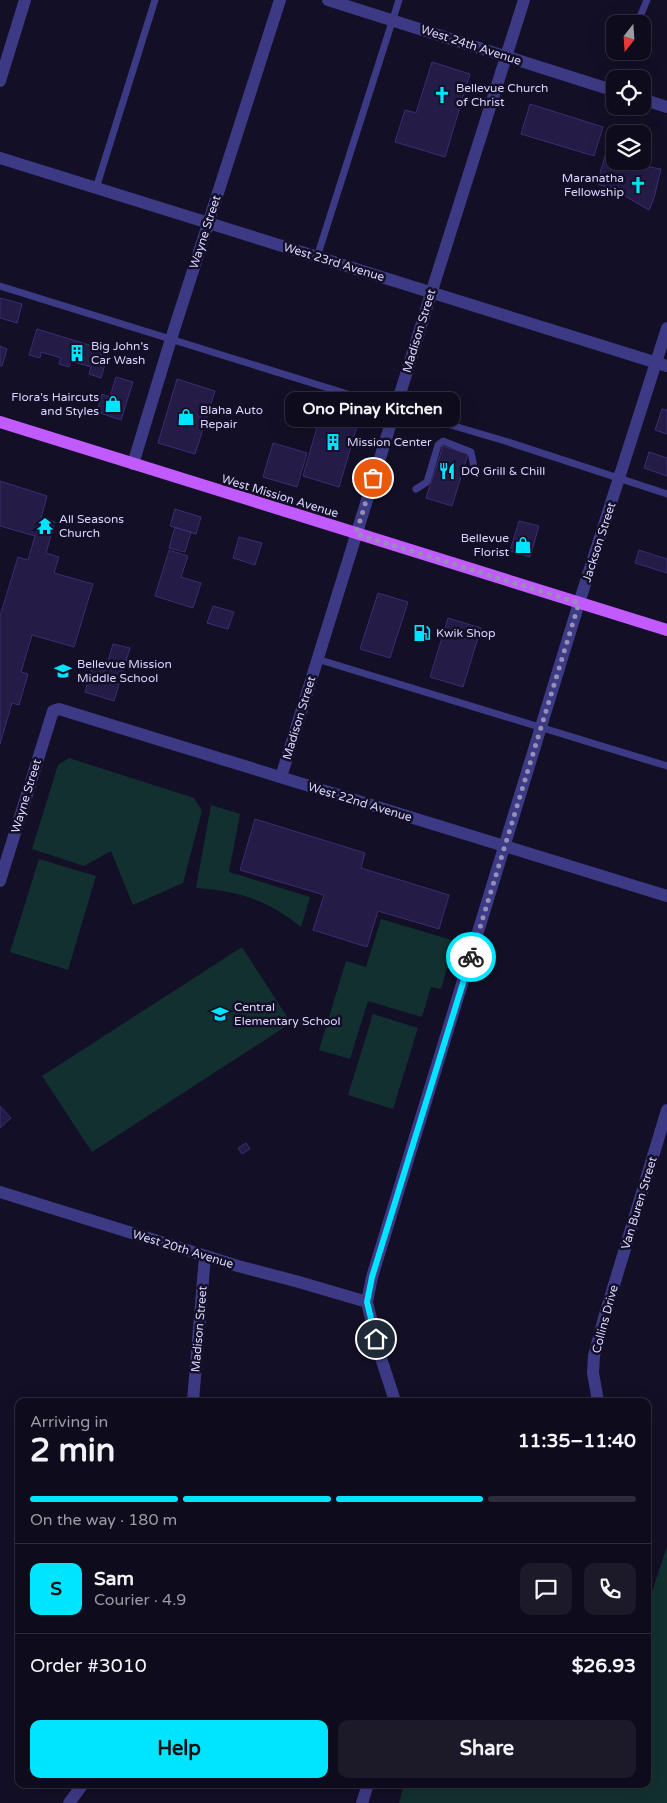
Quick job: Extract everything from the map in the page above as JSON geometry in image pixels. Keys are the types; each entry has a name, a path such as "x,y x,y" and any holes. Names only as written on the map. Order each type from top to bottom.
{"main road":[{"name":"West Mission Avenue","path":"0,422 667,630"}],"street":[{"path":"0,81 26,0"},
{"name":"Wayne Street","path":"133,464 171,339 280,0"},
{"name":"West 24th Avenue","path":"328,0 606,88"},
{"name":"Madison Street","path":"281,777 431,292 524,0"},
{"path":"651,103 667,107"},
{"name":"West 23rd Avenue","path":"0,158 662,364"},
{"name":"Jackson Street","path":"367,1302 378,1258 579,603 619,478 662,364 667,328"},
{"name":"Wayne Street","path":"0,881 53,711"},
{"name":"West 22nd Avenue","path":"53,711 66,711 667,896"},
{"name":"Van Buren Street","path":"620,1266 667,1110"},
{"name":"West 20th Avenue","path":"0,1192 205,1256 367,1302"},
{"name":"Madison Street","path":"193,1398 205,1256"},
{"name":"Collins Drive","path":"597,1398 593,1373 594,1356 620,1266"},
{"path":"367,1302 379,1352 394,1398"},
{"path":"69,1803 80,1788"},
{"path":"362,1803 367,1788"}],"lane":[{"path":"96,188 155,0"},
{"path":"317,257 399,0"},
{"path":"641,15 647,0"},
{"path":"0,286 505,440 667,494"},
{"path":"416,490 427,482 438,446 443,441 471,452 474,466"},
{"path":"318,659 667,766"}],"green space":[{"path":"69,758 194,798 202,811 183,883 133,905 111,851 84,866 32,849 58,765"},
{"path":"211,805 240,814 229,872 310,897 301,927 277,910 252,898 212,889 196,888"},
{"path":"39,859 96,876 68,970 10,952"},
{"path":"381,919 455,941 441,989 431,987 422,1017 368,1001 350,1059 319,1050 346,961 366,967"},
{"path":"242,947 291,1023 92,1152 42,1076"},
{"path":"373,1014 418,1028 393,1109 348,1095"},
{"path":"667,1546 667,1803 399,1803 403,1788 651,1788 651,1595"}],"building":[{"path":"432,62 470,74 445,157 395,142 405,110 416,113"},
{"path":"530,104 603,127 594,156 521,134"},
{"path":"606,152 606,170 651,170 651,167 661,169 649,210 611,188 597,184"},
{"path":"0,298 22,304 17,323 0,318"},
{"name":"Big John's Car Wash","path":"37,329 109,351 101,378 89,374 91,367 71,361 69,367 59,364 61,358 41,352 40,358 29,355"},
{"path":"0,346 7,349 2,366 0,366"},
{"name":"Flora's Haircuts and Styles","path":"116,377 133,382 121,420 97,412 102,394 110,397"},
{"name":"Blaha Auto Repair","path":"177,379 215,391 195,454 158,443"},
{"name":"Mission Center","path":"326,396 363,406 339,487 303,476"},
{"path":"662,409 667,410 667,434 655,430"},
{"path":"273,443 307,453 297,487 263,477"},
{"path":"443,446 468,454 452,506 426,498"},
{"path":"649,452 667,458 667,476 644,468"},
{"name":"Bellevue Mission Middle School","path":"0,481 47,496 41,518 55,522 46,553 59,557 54,573 93,584 74,647 32,635 21,672 28,674 19,705 12,703 0,744 0,616 18,557 28,560 35,536 0,526"},
{"path":"175,509 201,517 196,534 170,526"},
{"path":"519,521 539,526 530,557 510,551"},
{"path":"175,527 191,532 185,552 169,548"},
{"path":"239,537 262,543 255,565 233,558"},
{"path":"169,550 188,556 181,577 201,583 193,608 155,596"},
{"path":"639,550 667,559 667,573 635,563"},
{"path":"378,593 408,602 390,658 360,649"},
{"path":"213,606 234,612 228,629 207,623"},
{"path":"448,618 481,628 463,687 430,677"},
{"path":"113,644 130,648 114,701 85,692 92,668 105,671"},
{"path":"255,819 365,853 361,868 449,895 439,929 378,911 367,947 313,930 324,895 240,870"},
{"path":"0,1106 11,1118 0,1128"},
{"path":"246,1143 250,1149 242,1154 238,1148"}],"way so far":[{"path":"373,478 356,534 579,603 471,957"}],"place":[{"name":"Bellevue Church of Christ","path":"442,95"},
{"name":"Maranatha Fellowship","path":"638,185"},
{"name":"Big John's Car Wash","path":"77,353"},
{"name":"Flora's Haircuts and Styles","path":"113,404"},
{"name":"Blaha Auto Repair","path":"186,417"},
{"name":"Mission Center","path":"333,442"},
{"name":"DQ Grill & Chill","path":"447,471"},
{"name":"Ono Pinay Kitchen","path":"373,478"},
{"name":"All Seasons Church","path":"45,526"},
{"name":"Bellevue Florist","path":"523,545"},
{"name":"Kwik Shop","path":"422,633"},
{"name":"Bellevue Mission Middle School","path":"63,671"},
{"name":"Central Elementary School","path":"220,1014"}],"route":[{"path":"376,1339 367,1302 372,1277 471,957"}]}
